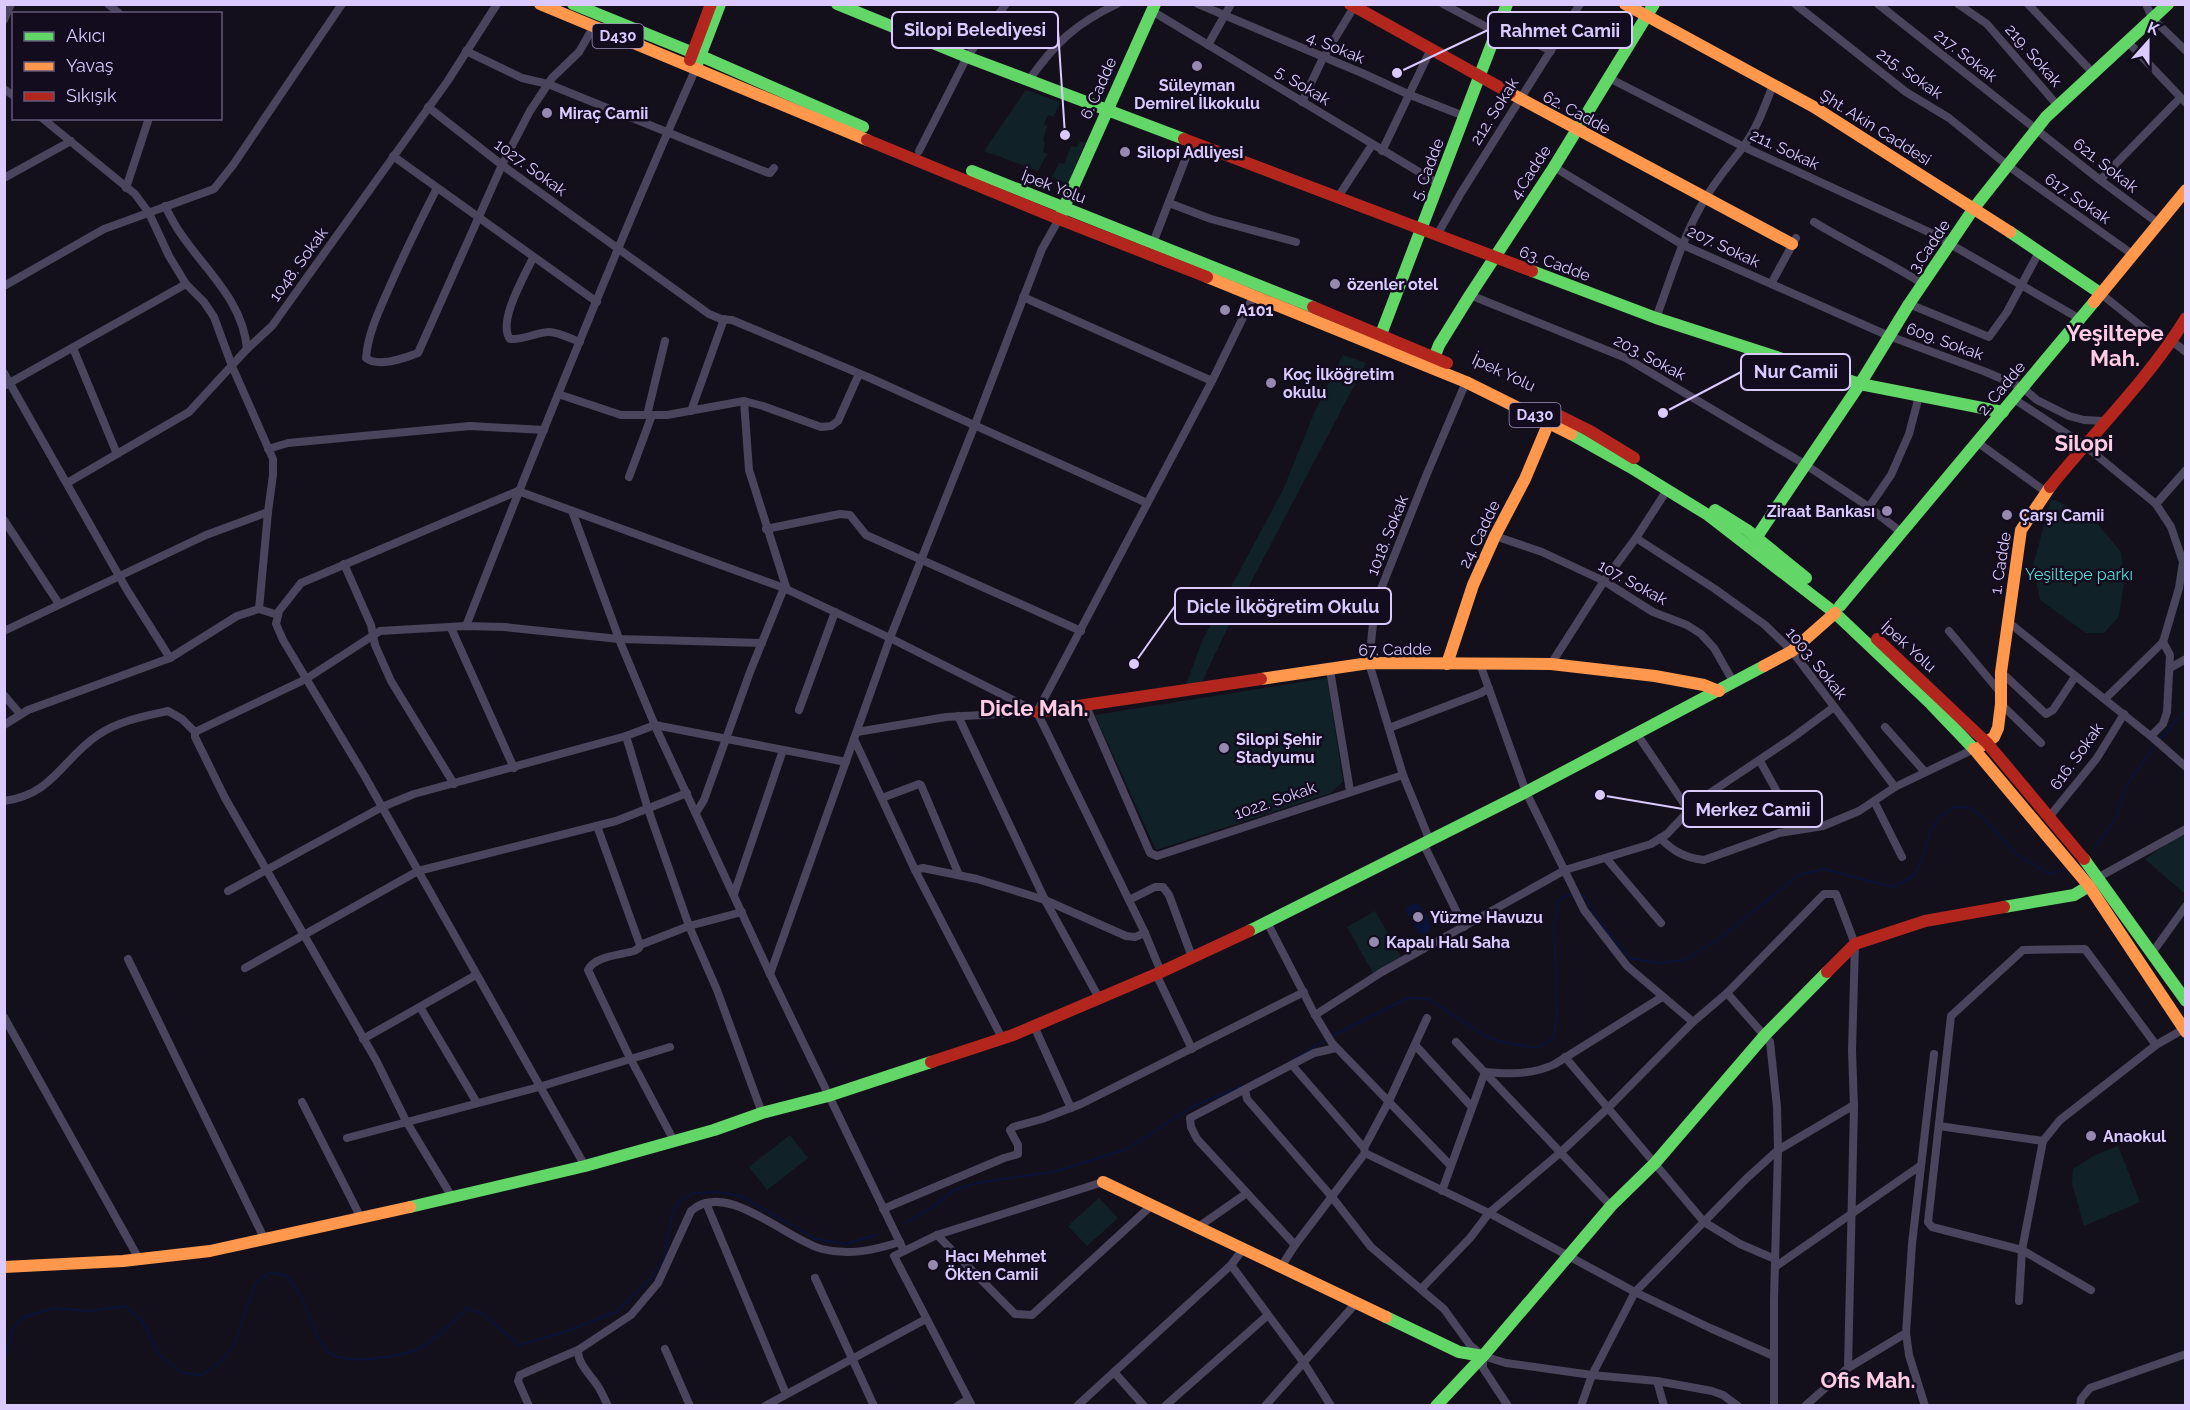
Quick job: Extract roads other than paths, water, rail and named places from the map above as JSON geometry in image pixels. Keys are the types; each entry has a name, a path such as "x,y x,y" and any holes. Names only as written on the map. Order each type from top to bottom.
{"main road":[{"name":"D430","path":"540,4 1061,213 1254,295 1378,340 1550,422 1708,515 1837,609 1974,749 2089,886 2185,1030"},
{"name":"D430","path":"573,4 697,54"},
{"path":"697,54 711,4"},
{"path":"692,66 720,4"},
{"name":"63. Cadde","path":"837,4 862,10 967,57 1656,318 1860,384 2003,412"},
{"name":"5. Cadde","path":"1378,340 1507,4"},
{"name":"Şht. Akin Caddesi","path":"1625,4 1814,107 1974,208 2100,293"},
{"name":"4.Cadde","path":"1434,358 1439,345 1470,295 1554,167 1654,4"},
{"name":"3.Cadde","path":"1756,538 1860,384 1949,244 2007,165 2058,106 2168,4"},
{"name":"62. Cadde","path":"1360,7 1519,100 1704,199 1794,241"},
{"name":"6. Cadde","path":"1061,213 1153,8"},
{"name":"İpek Yolu","path":"697,54 1061,213 1153,243 1378,340 1434,358 1510,391 1588,430 1675,484 1756,538 1925,682 1987,742 2099,877 2186,1001"},
{"name":"2. Cadde","path":"4,1267 139,1259 210,1251 585,1166 714,1130 762,1113 828,1096 1002,1038 1159,973 1267,922 1526,792 1792,651 1837,609 1902,533 2186,190"},
{"name":"1. Cadde","path":"1987,742 1994,737 1998,728 2001,672 2021,530 2046,492 2084,445 2152,369 2186,318"},
{"name":"24. Cadde","path":"1447,664 1473,585 1550,422"},
{"name":"67. Cadde","path":"1037,712 1369,663 1551,664 1655,676 1719,691"},
{"path":"1974,749 1987,742"},
{"path":"1442,1403 1567,1256 1611,1206 1655,1163 1765,1035 1856,944 1925,921 2074,895 2089,886"},
{"path":"1103,1182 1459,1352 1483,1356"}],"street":[{"path":"4,20 11,4"},
{"path":"4,286 104,229 214,189 233,165 342,4"},
{"name":"1048. Sokak","path":"67,483 189,411 247,349 272,326 428,107 497,4"},
{"path":"919,151 967,57 1006,4"},
{"path":"1029,80 1043,59 1063,38 1081,24 1117,4"},
{"name":"4. Sokak","path":"1197,4 1464,116"},
{"path":"1208,45 1231,4"},
{"path":"1443,4 1551,51"},
{"name":"212. Sokak","path":"1437,235 1580,4"},
{"name":"215. Sokak","path":"1795,4 1906,92 1949,118 2007,165"},
{"name":"217. Sokak","path":"1878,4 2036,129"},
{"name":"219. Sokak","path":"1958,4 1987,24 2058,106"},
{"path":"2028,4 2092,73"},
{"path":"2146,4 2152,18 2186,51"},
{"path":"1302,102 1323,58 1360,7"},
{"name":"5. Sokak","path":"1153,8 1208,45 1439,184"},
{"path":"437,188 409,243 374,324 367,345 366,358 369,361 380,362 418,353 502,165 530,111 552,78 579,52 594,26"},
{"path":"2100,180 2183,100 2127,41"},
{"path":"1382,151 1431,49"},
{"path":"466,51 522,78 548,84 766,172 770,173 774,168"},
{"path":"466,626 518,491 667,133 692,66"},
{"name":"211. Sokak","path":"1609,78 1744,147 1930,233 2080,319"},
{"path":"1656,318 1683,245 1704,199 1733,158 1744,147 1773,85"},
{"name":"1027. Sokak","path":"428,107 502,165 710,314 732,320 859,374 1147,503"},
{"path":"45,120 135,194 149,213 169,256 186,284 204,302 214,317 232,366 273,459 259,609"},
{"path":"126,188 148,120"},
{"name":"621. Sokak","path":"2036,129 2158,223"},
{"path":"4,178 71,141"},
{"path":"1153,243 1192,142"},
{"path":"1338,197 1372,145"},
{"path":"393,156 597,302"},
{"name":"617. Sokak","path":"2007,165 2132,255"},
{"name":"207. Sokak","path":"1554,167 1683,245 1889,336"},
{"path":"1168,203 1211,219 1296,242"},
{"path":"165,206 181,234 219,282 237,310 246,336 247,349"},
{"path":"770,974 890,638 1042,249 1061,213"},
{"path":"1814,222 1853,246 1891,263 1923,284"},
{"path":"1771,284 1794,241"},
{"path":"1909,304 1989,337 2007,312 2039,252"},
{"path":"533,258 511,306 507,335 510,339 516,340 548,332 580,342"},
{"path":"8,384 186,284"},
{"path":"2100,293 2151,334"},
{"path":"1037,712 1212,381 1254,295"},
{"name":"203. Sokak","path":"1470,295 1626,358 1806,465 1869,507 1902,533"},
{"path":"1023,297 1212,381"},
{"path":"691,411 724,319"},
{"name":"609. Sokak","path":"1889,336 2023,388 2037,400 2069,416 2084,420 2104,421"},
{"path":"629,477 650,415 665,341"},
{"path":"2172,341 2186,352"},
{"path":"73,348 117,454"},
{"path":"4,373 8,384 120,578 170,658"},
{"path":"558,394 621,415 667,415 744,402 763,406 821,426 831,426 838,421 859,374"},
{"name":"1018. Sokak","path":"1464,927 1427,843 1403,775 1369,663 1376,604 1466,382"},
{"path":"1869,507 1891,475 1909,434 1919,396"},
{"path":"2014,399 2084,445 2156,504 2172,527 2184,561 2179,588 2163,642 2105,699"},
{"path":"696,813 704,800 762,643 786,589 749,470 744,402"},
{"path":"268,449 288,443 470,426 544,430"},
{"path":"1977,442 2046,492"},
{"path":"2156,504 2186,470"},
{"path":"1551,664 1604,581 1636,538 1667,490"},
{"path":"585,1166 276,624 279,610 300,583 518,491 786,589 1037,712 1145,933 1159,973 1192,1049"},
{"path":"572,511 619,639 655,725 770,974 904,1251"},
{"path":"4,632 206,536 268,512"},
{"path":"766,529 840,514 850,515 866,535 1081,631"},
{"path":"4,520 59,604"},
{"name":"107. Sokak","path":"1495,536 1542,552 1604,581 1653,612 1687,625 1701,634 1714,648 1734,683"},
{"name":"1003. Sokak","path":"1636,538 1765,624 1792,651 1894,787"},
{"path":"344,564 371,626 375,645 391,681 454,784"},
{"path":"4,725 20,714 63,695 170,658 237,616 259,609 278,615"},
{"path":"800,710 835,612"},
{"path":"2007,621 2124,714 2186,767"},
{"path":"195,732 306,679 380,631 466,626 504,627 619,639 762,643"},
{"path":"451,628 514,768"},
{"path":"1949,631 2001,698 2041,742"},
{"path":"2152,737 2163,724 2167,712 2170,655 2163,642"},
{"path":"2170,668 2186,659"},
{"path":"1480,664 1526,792 1584,910 1627,966 1692,1022"},
{"path":"1330,670 1350,791"},
{"path":"2001,672 2046,714 2053,710 2075,676"},
{"path":"1389,728 1489,688"},
{"path":"4,695 20,714"},
{"name":"1022. Sokak","path":"1086,706 1150,853 1157,856 1403,775"},
{"path":"1315,1015 1382,972 1565,870 1651,844 1698,801 1760,761 1834,707"},
{"path":"4,801 31,795 43,787 98,734 116,725 168,711 182,719 195,732 195,737 225,798 363,1039 406,1121 452,1197"},
{"path":"856,736 957,716 1037,712"},
{"name":"616. Sokak","path":"2050,816 2097,758 2124,714"},
{"path":"957,716 1045,900 1099,998"},
{"path":"228,891 382,807 414,794 626,736 655,725 846,762"},
{"path":"1885,727 1925,772"},
{"path":"1637,734 1689,811"},
{"path":"626,736 689,926 717,990 762,1113"},
{"path":"856,736 915,870 1002,1038"},
{"path":"1660,838 1672,850 1692,859 1704,860 1779,833 1823,826 1859,811 1894,787 1974,749"},
{"path":"734,894 783,750"},
{"path":"1760,761 1798,830"},
{"path":"882,798 921,784 959,875"},
{"path":"245,968 418,871 616,821 687,794"},
{"path":"1874,801 1902,857"},
{"path":"597,826 640,945"},
{"path":"2099,877 2186,829"},
{"path":"1606,858 1661,923"},
{"path":"915,870 923,868 959,875 1045,900 1126,936 1135,937 1145,933"},
{"path":"1129,900 1155,887 1163,887 1169,895 1192,957"},
{"path":"1421,1289 1470,1238 1488,1213 1561,1152 1608,1108 1692,1022 1727,993 1824,894 1836,894 1856,944 1852,1051 1854,1105 1848,1368"},
{"path":"2152,953 2186,906"},
{"path":"674,1141 630,1058 588,970 596,961 634,951 640,945 689,926 742,912"},
{"path":"1267,922 1315,1015 1334,1046 1450,1165"},
{"path":"2091,1290 2022,1250 1932,1227 1928,1222 1951,1016 2023,950 2085,949 2156,1045"},
{"path":"129,959 264,1238"},
{"path":"363,1039 476,975"},
{"path":"883,1209 1004,1158 1018,1155 1018,1145 1010,1130 1071,1108 1304,992"},
{"path":"1727,993 1770,1042 1777,1107 1778,1150 1774,1406"},
{"path":"1485,1072 1502,1074 1538,1072 1565,1058 1662,997"},
{"path":"420,1007 477,1103"},
{"path":"4,1017 139,1259"},
{"path":"1281,1267 1294,1245 1332,1197 1364,1150 1416,1046 1427,1018"},
{"path":"1034,1026 1071,1108"},
{"path":"2019,1301 2022,1250 2043,1141 2060,1120 2156,1045 2185,1030"},
{"path":"1456,1042 1611,1206"},
{"path":"1294,1245 1197,1139 1190,1118 1314,1053 1334,1046"},
{"path":"1416,1046 1471,1106"},
{"path":"347,1138 539,1087 670,1047"},
{"path":"1925,1406 1909,1355 1906,1333 1912,1244 1934,1054"},
{"path":"1565,1058 1704,1222 1775,1263"},
{"path":"1292,1065 1364,1150 1635,1292 1774,1356"},
{"path":"1442,1191 1485,1072"},
{"path":"1245,1090 1247,1100 1332,1197 1371,1247 1444,1309 1470,1345 1483,1356 1506,1363 1657,1381 1712,1391 1723,1395 1738,1406"},
{"path":"302,1102 361,1218"},
{"path":"1581,1406 1592,1375 1635,1292 1746,1179 1778,1150 1854,1105"},
{"path":"1939,1126 2043,1141"},
{"path":"1775,1263 1920,1166"},
{"path":"957,1406 970,1402 894,1256 937,1235 1103,1182"},
{"path":"1198,1227 1247,1193"},
{"path":"529,1406 519,1381 520,1376 578,1350 631,1315 658,1282 692,1211 698,1205 725,1202 739,1206 822,1249 840,1252 873,1251 900,1242"},
{"path":"706,1203 786,1394"},
{"path":"937,1235 1014,1314 1032,1315 1152,1204"},
{"path":"1077,1406 1231,1265 1243,1249"},
{"path":"1231,1265 1304,1363 1331,1406"},
{"path":"815,1278 873,1406"},
{"path":"1265,1406 1356,1303"},
{"path":"1165,1406 1268,1315"},
{"path":"765,1406 926,1319"},
{"path":"1805,1406 1848,1368 1906,1333"},
{"path":"664,1349 690,1406"},
{"path":"578,1350 583,1366 599,1388 608,1406"},
{"path":"2080,1406 2090,1388 2186,1354"},
{"path":"1483,1356 1483,1368 1508,1406"},
{"path":"1114,1372 1144,1406"},
{"path":"1657,1381 1664,1406"}],"waterway":[{"path":"2160,739 2186,710"},
{"path":"2096,846 2116,818 2125,788 2156,744"},
{"path":"1580,895 1584,895 1605,929 1630,958 1658,963 1684,960 1719,939 1799,875 1824,869 1893,887 1914,876 1924,855 1930,832 1940,817 1955,807 1970,808 1983,817 2016,854 2050,874 2063,870"},
{"path":"1331,1037 1408,998 1429,999 1485,1036 1502,1042 1537,1048 1554,1038 1557,1011 1554,923 1559,900 1568,895 1574,895"},
{"path":"1292,1060 1326,1040"},
{"path":"905,1223 935,1206 954,1190 977,1183 1057,1171 1127,1149 1192,1107 1242,1086"},
{"path":"4,1362 14,1327 24,1317 54,1308 88,1311 126,1306 142,1321 160,1355 183,1373 202,1375 222,1361 233,1347 256,1283 271,1272 287,1276 302,1299 320,1340 329,1352 336,1356 347,1359 373,1359 410,1352 431,1341 468,1308 483,1314 519,1345 565,1332 616,1312 650,1280 664,1259 673,1211 680,1201 694,1193 719,1192 741,1196 816,1239 845,1244 877,1235"}],"place":[{"name":"Süleyman Demirel İlkokulu","path":"1197,66"},
{"name":"Rahmet Camii","path":"1397,73"},
{"name":"Miraç Camii","path":"547,113"},
{"name":"Silopi Belediyesi","path":"1065,135"},
{"name":"Silopi Adliyesi","path":"1125,152"},
{"name":"özenler otel","path":"1335,284"},
{"name":"A101","path":"1225,310"},
{"name":"Koç İlköğretim okulu","path":"1271,383"},
{"name":"Nur Camii","path":"1663,413"},
{"name":"Ziraat Bankası","path":"1887,511"},
{"name":"Çarşı Camii","path":"2007,515"},
{"name":"Dicle İlköğretim Okulu","path":"1134,664"},
{"name":"Silopi Şehir Stadyumu","path":"1224,748"},
{"name":"Merkez Camii","path":"1600,795"},
{"name":"Yüzme Havuzu","path":"1418,917"},
{"name":"Kapalı Halı Saha","path":"1374,942"},
{"name":"Anaokul","path":"2091,1136"},
{"name":"Hacı Mehmet Ökten Camii","path":"933,1265"}],"district":[{"name":"Yeşiltepe Mah.","path":"2115,346"},
{"name":"Silopi","path":"2084,443"},
{"name":"Dicle Mah.","path":"1034,708"},
{"name":"Ofis Mah.","path":"1868,1380"}],"park label":[{"name":"Yeşiltepe parkı","path":"2079,574"}]}
